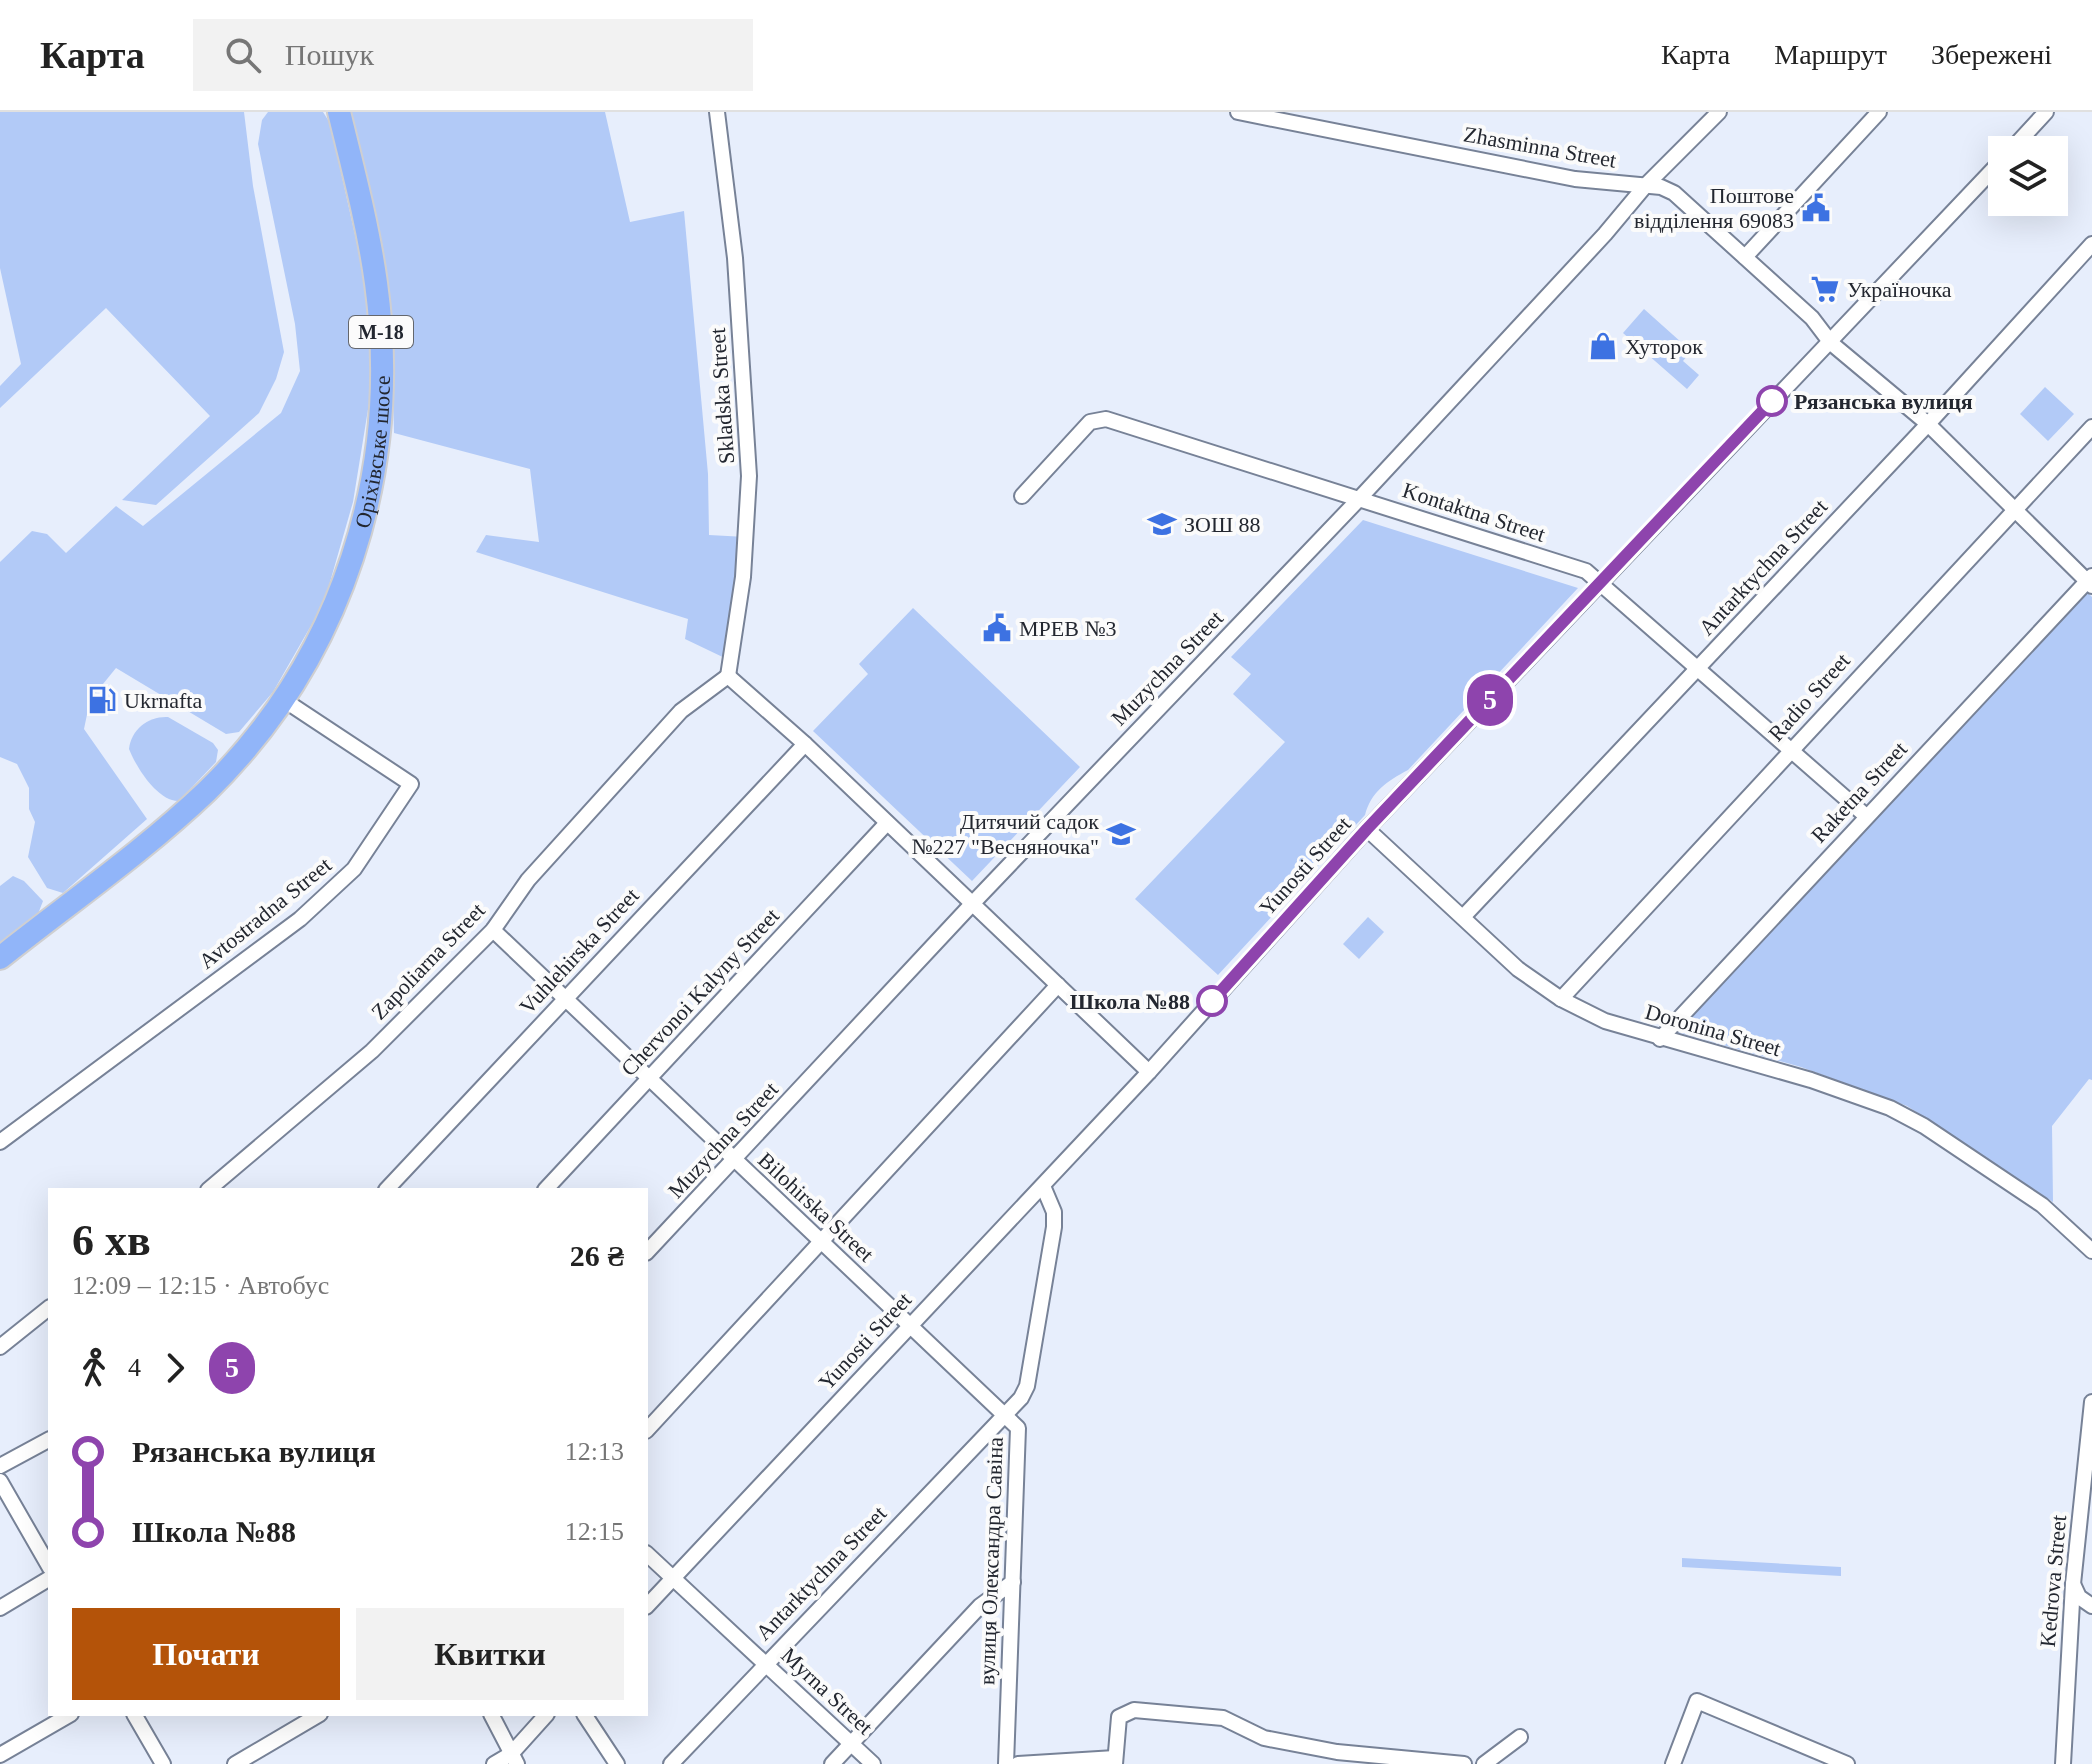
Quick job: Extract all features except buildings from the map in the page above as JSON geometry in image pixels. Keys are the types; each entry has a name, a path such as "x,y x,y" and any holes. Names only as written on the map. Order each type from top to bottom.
{"highway":[{"name":"Оріхівське шосе","path":"284,700 329,622 354,554 379,443 382,361 367,228 339,112"},
{"name":"М-18","path":"0,958 172,823 243,752 284,700"}],"street":[{"name":"Skladska Street","path":"717,112 735,258 749,476 743,577 728,676"},
{"name":"Zhasminna Street","path":"1238,112 1575,179 1646,185 1674,193 1812,318 1831,343 1928,424 2090,581"},
{"name":"Muzychna Street","path":"648,1251 972,904 1359,499 1605,234 1646,185 1719,112"},
{"path":"1745,257 1879,112"},
{"path":"2024,136 2046,112"},
{"name":"Yunosti Street","path":"648,1605 1149,1072 1367,829 1988,175"},
{"name":"Antarktychna Street","path":"1463,917 1928,424 2092,244"},
{"name":"Kontaktna Street","path":"1022,496 1090,422 1098,419 1586,571 1866,816"},
{"name":"Radio Street","path":"1561,999 2092,427"},
{"name":"Raketna Street","path":"1660,1039 1866,816 2090,581"},
{"path":"728,676 805,744 1149,1072"},
{"name":"Zapoliarna Street","path":"210,1188 348,1074 493,930 537,870 643,752 692,701 728,676"},
{"name":"Avtostradna Street","path":"0,1142 300,919 354,869 411,784 284,700"},
{"name":"Vuhlehirska Street","path":"388,1188 805,744"},
{"name":"Chervonoi Kalyny Street","path":"547,1188 887,823"},
{"name":"Doronina Street","path":"1367,829 1518,969 1561,999 1605,1021 1811,1080 1890,1108 1924,1126 2042,1205 2075,1232"},
{"name":"Bilohirska Street","path":"493,930 1005,1415"},
{"path":"648,1429 1058,985"},
{"name":"вулиця Олександра Савіна","path":"1006,1764 1018,1428 1005,1415 1021,1398 1027,1386 1054,1227 1054,1212 1043,1186"},
{"path":"2075,1232 2092,1233"},
{"path":"2075,1232 2092,1251"},
{"path":"0,1347 48,1309"},
{"name":"Kedrova Street","path":"2063,1764 2073,1584 2092,1402"},
{"name":"Antarktychna Street","path":"671,1764 1005,1415"},
{"path":"0,1466 48,1440"},
{"path":"0,1481 48,1565"},
{"name":"Myrna Street","path":"648,1555 873,1764"},
{"path":"0,1608 48,1579"},
{"path":"832,1764 980,1606 1013,1582"},
{"path":"2073,1584 2079,1597 2092,1606"},
{"path":"1673,1764 1697,1701 1847,1764"},
{"path":"1018,1764 1115,1761 1119,1717 1134,1710 1223,1718 1264,1738 1337,1752 1464,1764"},
{"path":"0,1755 68,1716"},
{"path":"135,1716 163,1764"},
{"path":"235,1764 317,1716"},
{"path":"492,1716 514,1759"},
{"path":"494,1764 514,1759 546,1716"},
{"path":"585,1716 617,1764"},
{"path":"1484,1764 1520,1737"}],"shaded area":[{"path":"0,112 244,112 253,186 284,352 276,379 259,413 156,505 122,500 210,416 106,308 0,408 0,386 21,364 0,268"},
{"path":"268,112 323,112 330,123 372,311 371,391 353,502 324,603 273,692 239,732 226,734 116,668 90,700 84,729 147,819 63,893 47,888 28,857 35,822 29,809 29,788 17,764 0,757 0,562 32,531 47,534 66,553 116,506 143,526 281,413 300,371 295,324 258,144 262,120"},
{"path":"349,112 605,112 630,222 684,211 708,474 709,535 746,537 731,661 685,639 688,619 476,552 486,535 539,542 530,469 394,433 391,311 382,243"},
{"path":"1644,309 1691,351 1683,361 1699,375 1687,389 1623,333"},
{"path":"2045,387 2074,414 2048,441 2020,414"},
{"path":"1363,520 1578,588 1408,770 1376,794 1365,815 1218,975 1135,899 1285,742 1233,694 1251,674 1231,657"},
{"path":"2084,589 2092,597 2092,1080 2089,1079 2052,1126 2053,1202 1907,1106 1801,1067 1673,1031"},
{"path":"913,608 1080,767 972,881 813,731 868,674 859,664"},
{"path":"168,717 213,743 218,750 216,762 179,801 171,800 156,790 142,774 129,749 133,735 142,725"},
{"path":"13,876 24,881 43,901 38,914 0,943 0,886"},
{"path":"1368,917 1384,932 1359,959 1343,944"},
{"path":"1682,1558 1841,1567 1841,1576 1682,1567"}],"bus line":[{"name":"5","path":"1212,1001 1367,829 1772,401"}],"place":[{"name":"Поштове відділення 69083","path":"1816,208"},
{"name":"Україночка","path":"1825,289"},
{"name":"Хуторок","path":"1603,346"},
{"name":"Рязанська вулиця","path":"1772,401"},
{"name":"ЗОШ 88","path":"1162,524"},
{"name":"МРЕВ №3","path":"997,628"},
{"name":"Ukrnafta","path":"102,700"},
{"name":"Дитячий садок №227 \"Весняночка\"","path":"1121,834"},
{"name":"Школа №88","path":"1212,1001"}]}
